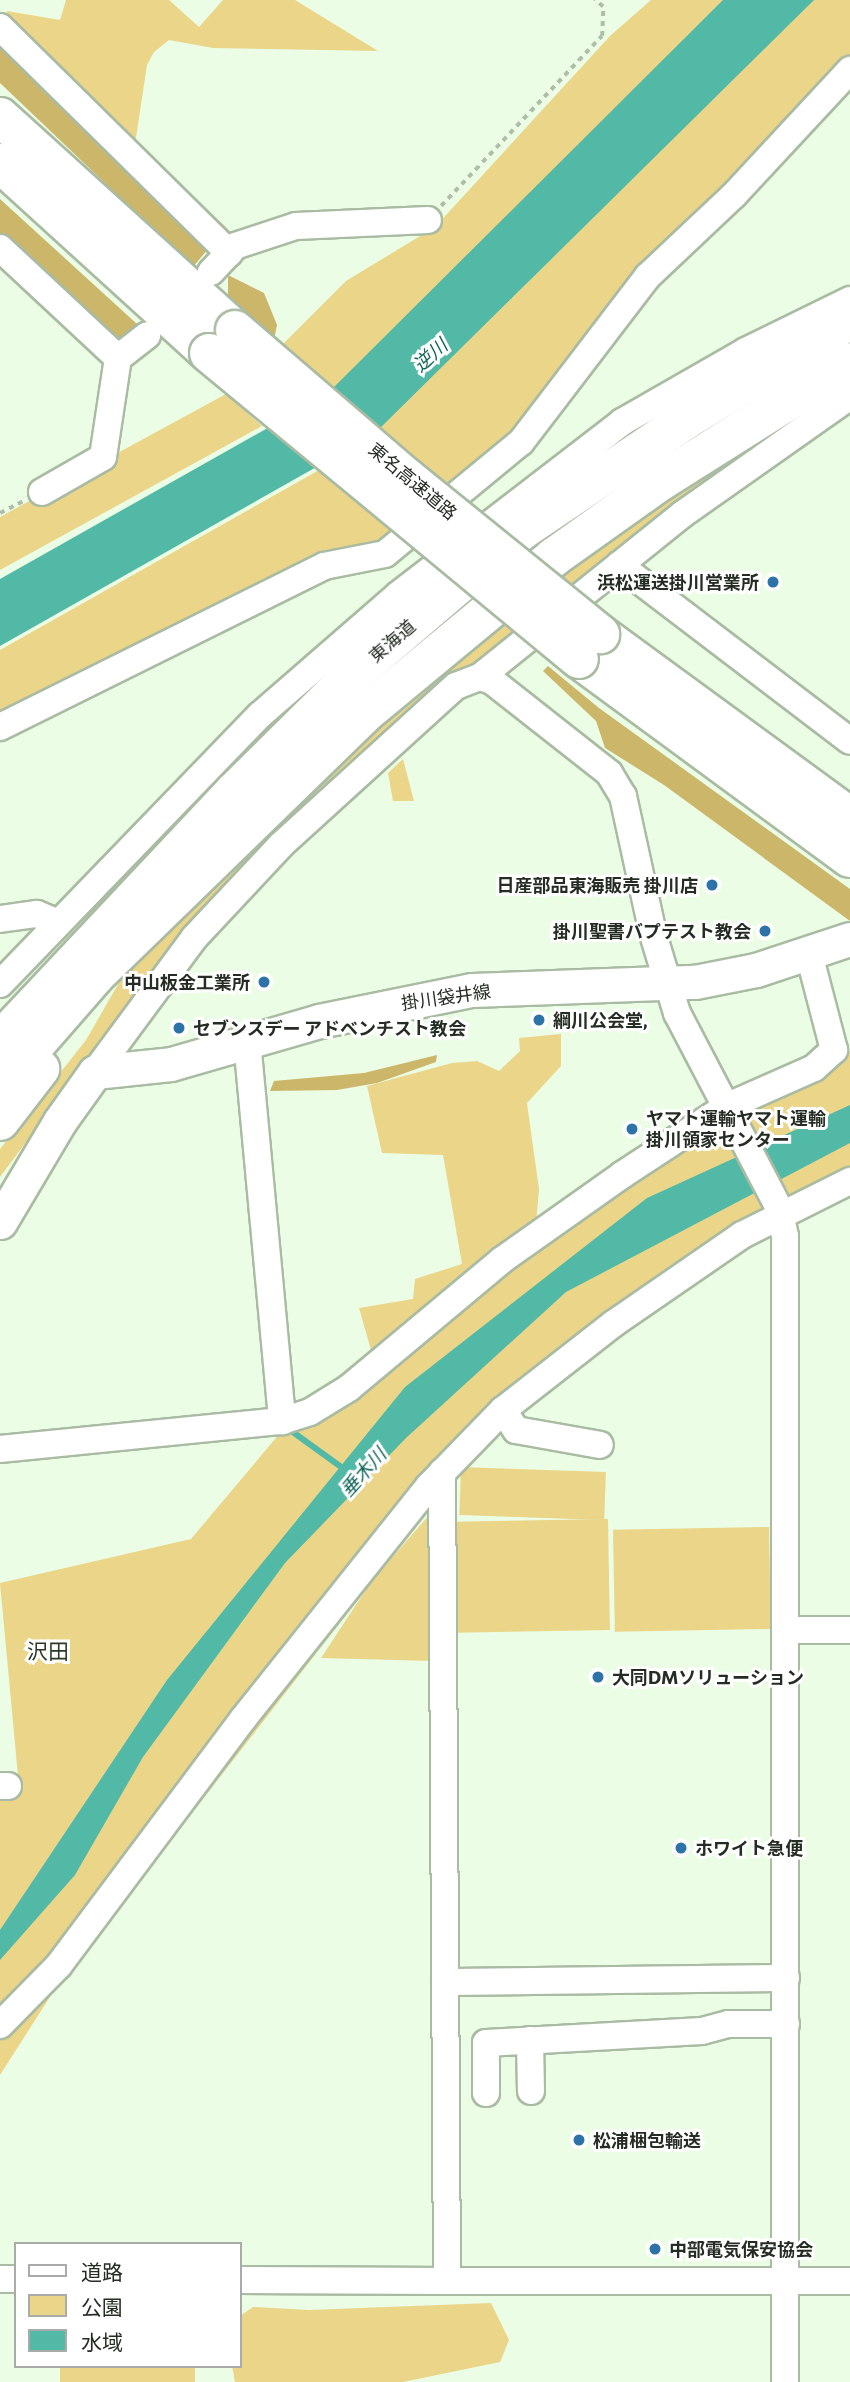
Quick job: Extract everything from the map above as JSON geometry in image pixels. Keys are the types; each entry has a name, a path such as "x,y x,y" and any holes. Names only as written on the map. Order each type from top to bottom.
{"highway":[{"name":"東名高速道路","path":"0,117 222,341"},
{"name":"東名高速道路","path":"0,163 222,341 406,477 590,646 850,858"},
{"name":"東海道","path":"0,1041 235,791 348,679 521,531 684,421 850,320"},
{"path":"0,1085 95,976 363,715 554,557 661,481 850,362"},
{"name":"東名高速道路","path":"590,646 850,817"},
{"path":"0,1121 155,917"}],"main road":[{"name":"掛川袋井線","path":"95,1072 171,1064 247,1041 472,990 667,985 756,970 850,939"},
{"path":"0,1222 60,1121 95,1072"}],"street":[{"path":"0,27 220,263 235,246 296,226 428,220"},
{"path":"0,727 324,566 385,555 521,442 648,276 734,195 850,70"},
{"path":"0,248 118,358"},
{"path":"0,984 56,922 260,715 389,602 544,478 622,422 746,351 850,300"},
{"path":"42,492 103,457 118,358 147,335"},
{"path":"95,1072 188,945 281,845 456,686 480,677 619,565 850,396"},
{"path":"619,565 850,741"},
{"path":"480,677 503,689 609,773 623,796 667,985 685,1034 780,1212 785,1236 785,2382"},
{"path":"0,919 37,915 56,922"},
{"path":"0,1449 282,1422 310,1412 349,1388 502,1260 730,1114 814,1068 834,1050 809,954"},
{"path":"247,1041 282,1422"},
{"path":"0,2025 59,1965 243,1718 442,1472 503,1410 613,1324 742,1235 780,1212 850,1181"},
{"path":"503,1410 516,1430 600,1445"},
{"path":"442,1472 447,2281"},
{"path":"786,1630 850,1630"},
{"path":"445,1982 786,1978"},
{"path":"486,2093 486,2043 702,2031 727,2024 786,2024"},
{"path":"530,2040 531,2091"},
{"path":"242,2280 850,2281"}],"path":[{"path":"428,220 602,36 604,15 595,0"}],"green space":[{"path":"66,0 169,0 199,27 223,0 295,0 378,51 213,48 169,40 154,52 147,65 135,144 228,229 208,249 0,46 7,11 60,20"},
{"path":"651,0 850,0 850,56 740,175 520,443 379,549 0,726 0,650 383,434 281,346 346,281 435,227 610,36"},
{"path":"850,388 622,553 141,989 0,1177 0,1149 86,1040 132,960 345,747 663,492"},
{"path":"226,394 262,426 0,570 0,517"},
{"path":"403,759 414,801 393,801 388,773"},
{"path":"561,1034 561,1066 527,1103 539,1189 535,1236 640,1166 850,1051 850,1184 677,1280 503,1410 381,1570 431,1513 433,1661 321,1658 367,1588 55,1989 0,2075 0,1800 18,1776 0,1583 191,1539 307,1401 371,1350 359,1308 413,1299 415,1279 462,1264 443,1155 382,1153 367,1086 452,1063 477,1061 499,1071 520,1051 519,1038"},
{"path":"461,1467 606,1472 604,1520 459,1515"},
{"path":"608,1519 610,1630 456,1633 454,1522"},
{"path":"769,1527 771,1629 615,1632 613,1530"},
{"path":"491,2303 509,2340 500,2362 403,2382 235,2382 232,2368 242,2368 242,2315 253,2307 309,2310"},
{"path":"60,2368 195,2368 195,2382 60,2382"}],"shaded area":[{"path":"0,44 208,249 193,267 0,83"},
{"path":"0,199 137,324 131,340 114,344 0,236"},
{"path":"228,275 264,293 277,325 274,340 228,302"},
{"path":"548,666 599,708 850,889 850,921 664,785 605,748 596,721 543,671"},
{"path":"437,1055 436,1062 377,1083 337,1090 270,1091 274,1081 364,1073"}],"water":[{"name":"逆川","path":"723,0 814,0 373,435 0,646 0,579 326,395"},
{"name":"垂木川","path":"850,1105 850,1143 566,1292 406,1438 285,1563 143,1757 75,1875 0,1960 0,1930 167,1680 405,1387 647,1198"}],"waterway":[{"name":"垂木川","path":"284,1431 290,1430 344,1469"}],"place":[{"name":"浜松運送掛川営業所","path":"773,582"},
{"name":"日産部品東海販売 掛川店","path":"712,885"},
{"name":"掛川聖書バプテスト教会","path":"765,931"},
{"name":"中山板金工業所","path":"264,982"},
{"name":"綱川公会堂,","path":"539,1020"},
{"name":"セブンスデー アドベンチスト教会","path":"179,1028"},
{"name":"ヤマト運輸ヤマト運輸 掛川領家センター","path":"632,1129"},
{"name":"大同DMソリューション","path":"598,1677"},
{"name":"ホワイト急便","path":"681,1848"},
{"name":"松浦梱包輸送","path":"579,2140"},
{"name":"中部電気保安協会","path":"655,2249"}],"district":[{"name":"沢田","path":"48,1651"}]}
